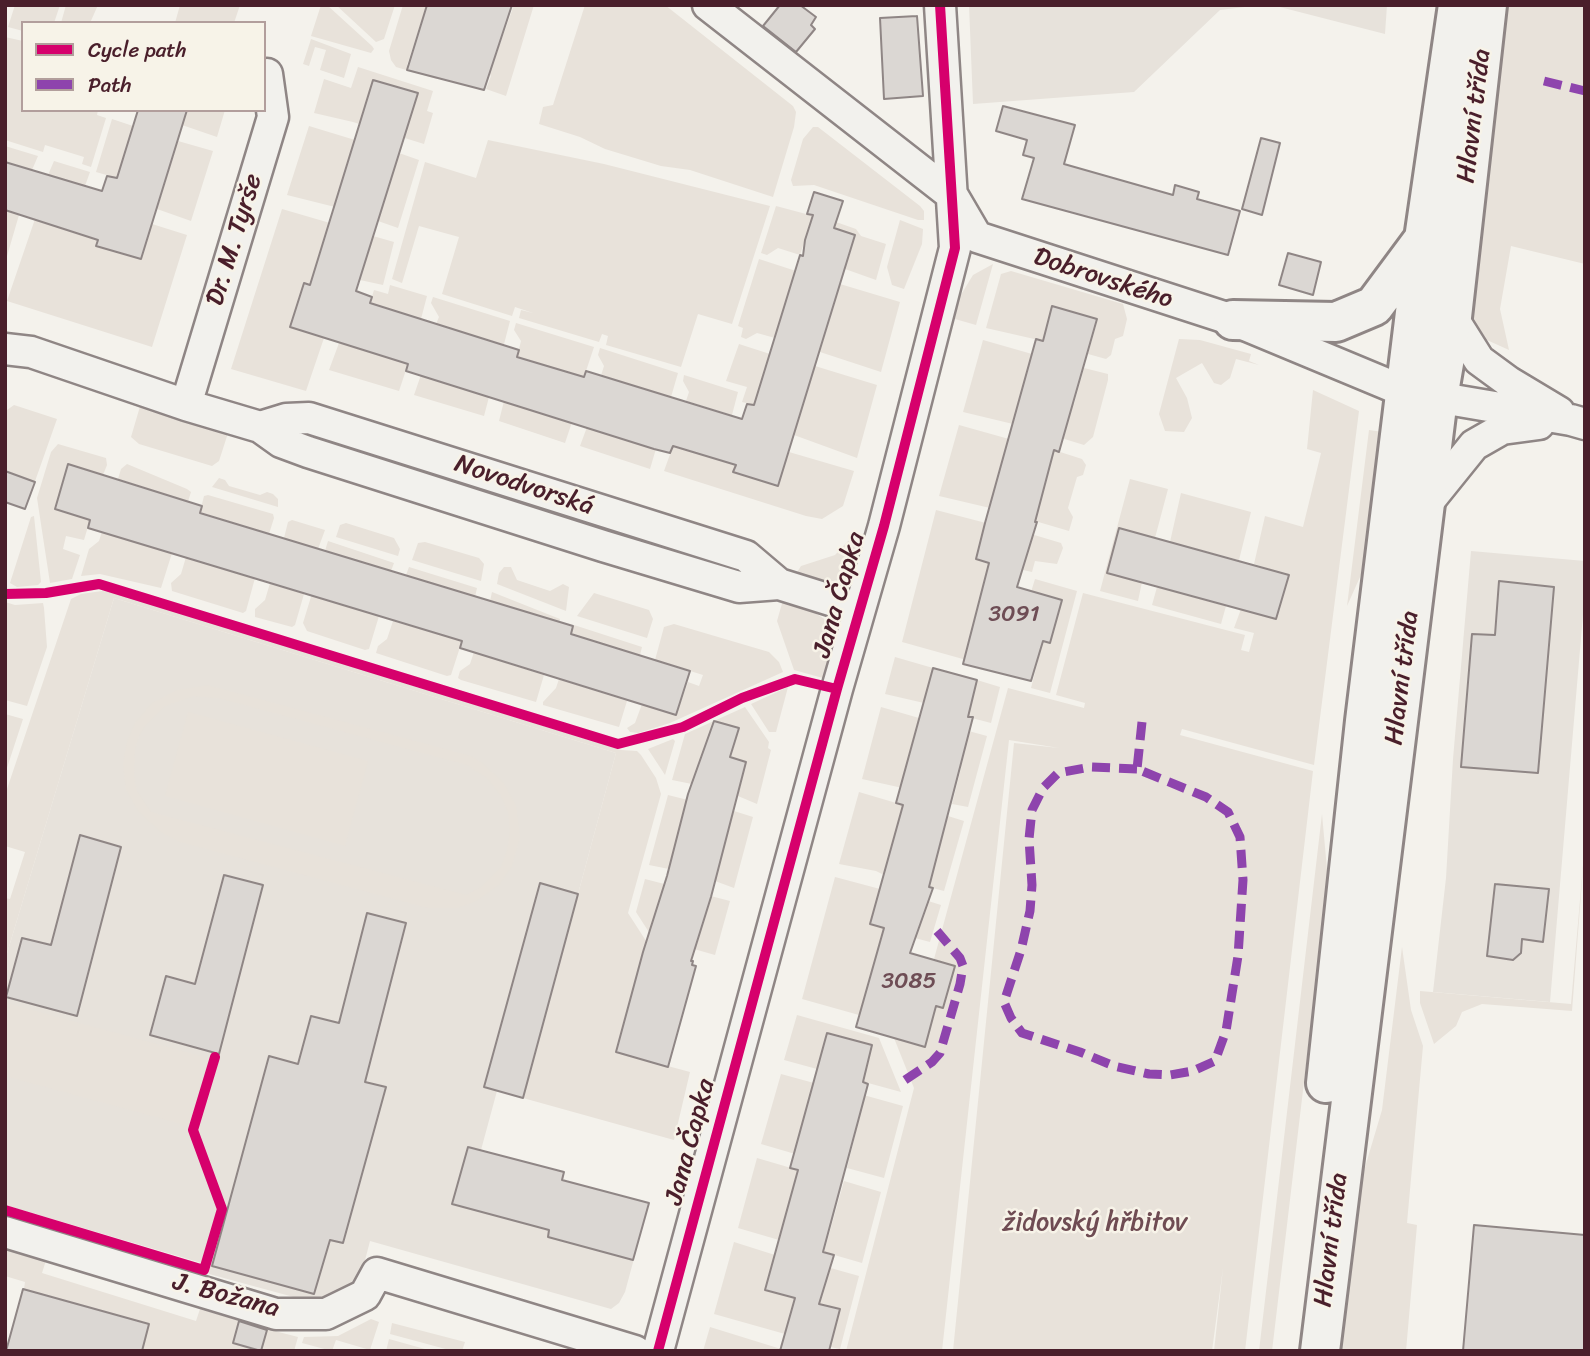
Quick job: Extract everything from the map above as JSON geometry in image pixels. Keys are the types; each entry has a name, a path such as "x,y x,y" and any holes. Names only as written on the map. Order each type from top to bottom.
{"main road":[{"name":"Hlavní třída","path":"1320,1351 1424,507 1424,239 1458,5"},
{"name":"Hlavní třída","path":"1296,1351 1365,721 1422,395 1452,317 1488,5"},
{"path":"1233,320 1336,322 1374,306 1424,239"}],"street":[{"name":"Dobrovského","path":"708,5 945,190 977,237 1233,320 1422,395 1578,422"},
{"name":"Jana Čapka","path":"658,1351 891,499 955,248 945,190 940,5"},
{"name":"Dr. M. Tyrše","path":"186,405 272,117 267,74"},
{"path":"1452,317 1479,360 1509,382 1578,422"},
{"name":"Novodvorská","path":"5,349 31,352 186,405 260,426 286,419 309,418 746,556 779,584 859,609"},
{"path":"1424,507 1474,445 1502,429 1578,422"},
{"name":"J. Božana","path":"5,1232 276,1314 326,1314 365,1295 377,1273 635,1351"}],"shaded area":[{"path":"969,5 1261,5 1220,10 1134,92 973,104"},
{"path":"1272,5 1387,5 1385,34"},
{"path":"1471,551 1585,561 1585,591 1550,1002 1433,992 1446,878"},
{"path":"114,598 616,753 523,1098 497,1091 481,1150 564,1172 563,1180 649,1203 625,1292 619,1303 611,1309 370,1241 363,1268 353,1287 332,1300 312,1302 209,1274 205,1264 5,1205 5,960"}],"green space":[{"path":"15,5 60,5 55,21 21,21 21,30 8,27"},
{"path":"66,5 98,5 91,21 62,21"},
{"path":"180,5 240,5 235,21 176,21"},
{"path":"321,5 327,5 372,46 374,49 371,53 311,36"},
{"path":"336,5 395,5 384,39 376,42"},
{"path":"403,5 427,5 407,65 438,77 437,79 396,67 391,60 389,51"},
{"path":"514,5 534,5 506,96 486,89"},
{"path":"585,5 665,5 793,106 796,112 794,127 773,197 690,170 661,166 605,149 580,137 539,124 543,107 553,105"},
{"path":"1503,5 1585,5 1585,264 1511,246 1500,309 1509,350 1478,336 1465,311"},
{"path":"5,37 21,41 21,112 98,112 97,115 106,118 91,167 82,164 84,157 45,145 43,152 5,140"},
{"path":"311,39 351,54 344,78 320,70 326,50 315,47 309,66 303,64"},
{"path":"358,67 433,91 427,111 433,113 424,144 314,113 324,79 351,88"},
{"path":"186,112 224,112 217,137 182,125"},
{"path":"112,119 133,126 117,178 96,172"},
{"path":"309,126 355,140 335,207 287,195"},
{"path":"813,127 818,127 920,206 924,211 924,220 814,185 793,186 791,180 803,139"},
{"path":"488,140 604,164 770,206 732,324 698,314 681,367 606,345 608,336 602,334 599,342 519,318 521,310 533,313 515,307 512,316 442,294 459,237 419,226 402,283 392,279 425,162 476,178"},
{"path":"178,141 213,151 191,221 157,209"},
{"path":"5,146 38,156 32,170 5,162"},
{"path":"399,153 419,160 398,228 378,221"},
{"path":"54,161 90,172 85,186 48,175"},
{"path":"776,206 836,222 856,229 861,236 886,244 876,280 845,269 855,235 811,221 800,255 778,248 767,255 761,253"},
{"path":"282,209 330,223 311,285 304,283 291,327 324,338 306,391 231,369"},
{"path":"5,210 19,215 5,263"},
{"path":"35,219 99,239 97,246 140,259 152,224 187,235 152,347 7,301"},
{"path":"900,220 923,229 922,244 904,289 892,285 887,267"},
{"path":"373,236 394,242 383,285 360,280"},
{"path":"759,259 796,271 775,338 757,333 746,339 741,337 743,328 738,326"},
{"path":"993,264 976,325 955,319 959,298 973,275"},
{"path":"1011,271 1123,304 1127,319 1123,336 1115,339 1111,355 1106,359 1088,354 1098,319 1054,307 1043,341 986,328 1001,274"},
{"path":"840,284 900,302 881,372 820,352"},
{"path":"390,285 427,296 421,319 370,303 374,290 388,294"},
{"path":"433,297 510,321 502,352 470,334 436,324 439,317 431,303"},
{"path":"516,323 594,347 584,377 517,357 521,341 514,330"},
{"path":"1179,339 1200,340 1251,354 1249,361 1259,365 1236,359 1230,378 1221,385 1214,383 1202,363 1176,378 1187,398 1192,418 1184,432 1165,431 1159,414"},
{"path":"983,340 1039,356 1022,389 1013,424 963,412"},
{"path":"339,343 408,364 399,391 329,370"},
{"path":"739,344 770,354 754,405 742,402 747,387 726,381"},
{"path":"600,348 678,373 671,397 636,386 599,382 604,366 598,355"},
{"path":"815,366 877,385 857,458 794,435"},
{"path":"1084,368 1108,374 1108,380 1093,437 1084,445 1058,437 1067,403 1074,404"},
{"path":"423,369 489,397 484,416 414,395"},
{"path":"684,375 738,392 732,415 686,401 689,392 683,381"},
{"name":"židovský hřbitov","path":"1313,390 1359,411 1314,765 1182,729 1180,735 1313,771 1245,1351 1214,1351 1223,1268 1212,1351 953,1351 1014,743 1059,748 1009,740 942,1351 846,1351 914,1088 894,1038 925,1047 936,1006 943,1008 955,966 934,959 1008,688 1084,708 1085,703 1056,695 1083,593 1245,635 1241,650 1249,652 1254,633 1234,628 1241,609 1276,619 1288,575 1254,564 1265,516 1303,527 1321,453 1307,449"},
{"path":"504,401 572,422 565,443 499,421"},
{"path":"141,403 229,430 219,461 212,466 139,444 131,437"},
{"path":"14,405 57,419 33,487 19,482 20,477 6,471 5,473 5,416 7,410"},
{"path":"959,425 1009,439 990,508 939,496"},
{"path":"587,427 658,442 650,469 580,446"},
{"path":"1369,430 1383,432 1369,557 1347,606"},
{"path":"58,444 106,458 107,465 103,475 68,465 55,508 90,520 84,540 66,536 63,549 80,555 72,579 50,583 37,498 51,452"},
{"path":"673,446 736,465 734,472 778,486 789,452 854,471 843,506 822,519 664,471"},
{"path":"1054,450 1082,459 1086,465 1083,475 1077,477 1068,508 1073,517 1069,531 1035,521"},
{"path":"127,464 187,489 191,492 186,508 151,497 153,490 118,479 121,469"},
{"path":"219,478 225,480 229,486 260,495 267,492 273,494 278,499 278,507 212,487"},
{"path":"1130,479 1168,489 1155,538 1119,529 1107,573 1142,582 1138,601 1100,591"},
{"path":"1181,493 1251,512 1239,560 1170,542"},
{"path":"204,496 273,514 269,534 200,512"},
{"path":"936,510 986,523 995,668 902,642"},
{"path":"34,516 41,582 38,585 17,587 10,583 31,517"},
{"path":"292,520 325,530 318,549 284,538 288,522"},
{"path":"346,523 394,538 400,549 398,556 336,537 340,525"},
{"path":"104,525 172,553 161,588 100,574 81,576 89,549 99,541"},
{"path":"860,534 870,534 857,567 837,581 810,582 794,577 801,566 835,555 848,541"},
{"path":"1031,534 1061,543 1063,548 1057,564 1035,561 1032,572 1023,570"},
{"path":"328,541 394,563 391,571 356,561 343,605 379,616 369,649 307,631 303,623"},
{"path":"425,542 479,558 484,564 481,581 412,560 418,543"},
{"path":"186,557 255,578 246,611 243,613 172,591 171,583 181,574"},
{"path":"409,567 477,588 475,597 406,575"},
{"path":"504,567 511,567 517,580 550,591 563,584 569,587 566,611 497,584 499,573"},
{"path":"1035,579 1077,591 1050,693 1031,688 1043,641 1050,642 1062,600 1031,592"},
{"path":"270,583 304,594 295,625 292,627 255,617 255,609 265,600"},
{"path":"1157,587 1226,606 1221,624 1152,605"},
{"path":"102,591 621,750 637,751 656,778 661,794 628,913 648,944 643,952 616,1052 690,1072 674,1140 523,1098 616,753 114,598 5,960 5,898 10,899 25,852 5,846 5,795 71,599 81,594"},
{"path":"492,592 560,619 557,630 490,601"},
{"path":"594,593 649,610 653,619 647,638 577,616"},
{"path":"783,600 806,607 826,620 835,640 835,660 830,680 794,670 777,621"},
{"path":"5,602 15,605 43,603 47,647 27,706 5,700"},
{"path":"393,621 462,641 451,675 376,653 378,646 387,639"},
{"path":"674,624 769,652 779,662 783,672 670,723 638,733 630,732 627,728 635,723 642,704 676,715 688,682 699,686 703,675 655,660 664,627"},
{"path":"574,625 642,647 640,655 571,634"},
{"path":"476,646 511,657 509,664 544,675 536,702 458,678 460,671 470,664"},
{"path":"895,657 933,668 924,703 885,694"},
{"path":"559,679 627,701 619,727 543,705 556,688"},
{"path":"977,680 1000,687 991,723 968,717"},
{"path":"207,685 471,756 504,783 516,806 520,838 512,866 499,885 476,901 457,908 428,908 180,842 161,832 139,812 126,790 123,764 127,742 135,723 152,703 177,690","holes":["194,696 222,699 467,765 487,778 501,796 508,812 510,832 501,867 481,887 466,895 151,812 137,791 134,777 135,750 145,726 165,706"]},
{"path":"788,687 776,732 769,732 751,704"},
{"path":"745,707 769,742 768,748 771,750 757,804 738,796 746,762 731,757 739,728 717,722 692,784 672,780 685,734"},
{"path":"881,707 919,718 909,753 907,789 862,779"},
{"path":"188,712 368,761 345,846 165,796"},
{"path":"5,714 23,719 5,774"},
{"path":"965,730 987,736 968,807 952,804 961,768 954,765"},
{"path":"673,739 675,741 665,775 648,749"},
{"path":"859,792 903,805 884,875 839,864"},
{"path":"668,795 688,800 669,869 649,865"},
{"path":"734,811 753,817 734,888 715,881"},
{"path":"1322,814 1328,880 1272,1351 1259,1351"},
{"path":"948,816 964,821 944,891 929,887"},
{"path":"1585,842 1572,1011 1482,1004 1462,1012 1456,1026 1434,1044 1420,1003 1420,991 1571,1004"},
{"path":"835,877 880,889 870,924 884,928 859,1015 802,999"},
{"path":"645,879 730,901 715,955 652,937 636,912"},
{"path":"925,900 941,905 930,942 915,938"},
{"path":"1402,947 1411,1010 1423,1046 1407,1223 1417,1225 1406,1351 1336,1351 1352,1211 1382,1110"},
{"path":"6,1003 208,1058 189,1126 5,1076"},
{"path":"797,1015 879,1038 901,1092 784,1060"},
{"path":"781,1074 814,1083 802,1156 761,1144"},
{"path":"860,1094 903,1106 884,1178 847,1168 856,1132 849,1130"},
{"path":"757,1158 798,1170 779,1240 738,1228"},
{"path":"844,1181 881,1192 862,1263 824,1252"},
{"path":"734,1242 775,1255 795,1298 785,1334 714,1314"},
{"path":"5,1243 48,1254 42,1273 196,1321 200,1309 240,1321 233,1343 258,1351 142,1351 149,1325 24,1289 25,1282 5,1276"},
{"path":"820,1265 859,1276 840,1349 830,1347 839,1310 810,1302"},
{"path":"371,1319 379,1322 370,1350 336,1340 332,1351 302,1343 304,1337 338,1336"},
{"path":"392,1323 465,1342 462,1351 453,1351 390,1334"},
{"path":"710,1327 781,1349 781,1351 703,1351"},
{"path":"267,1329 298,1337 294,1351 261,1351"},
{"path":"389,1339 432,1351 386,1351"}],"building":[{"path":"427,5 512,5 484,90 407,70"},
{"path":"780,5 800,5 816,17 811,25 815,29 796,52 763,26"},
{"path":"917,16 923,96 884,99 880,18"},
{"path":"373,80 418,93 356,291 372,297 370,303 519,350 517,357 584,377 586,371 742,419 747,404 754,405 800,255 803,256 813,215 807,214 814,192 843,201 834,228 855,235 778,486 733,472 736,465 673,446 670,453 654,449 406,371 408,364 290,327 304,283 310,285"},
{"path":"1003,106 1075,125 1064,164 1173,195 1175,185 1199,192 1197,199 1240,211 1228,255 1022,199 1034,158 1023,155 1027,140 996,131"},
{"path":"137,112 186,112 141,259 96,246 98,240 5,210 5,162 102,191 107,176 117,178"},
{"path":"1261,138 1280,143 1262,215 1242,209"},
{"path":"1288,253 1321,262 1313,295 1279,285"},
{"path":"1052,306 1097,319 1059,452 1054,450 1037,522 1017,587 1062,600 1050,643 1043,641 1031,681 963,664 989,563 976,559 1036,339 1043,341"},
{"path":"68,464 202,506 200,513 573,626 571,634 690,671 676,715 460,648 462,641 88,528 90,520 55,509"},
{"path":"5,471 35,482 25,509 5,502"},
{"path":"1119,528 1289,575 1276,619 1107,573"},
{"path":"1499,581 1554,587 1538,773 1461,767 1472,634 1495,635"},
{"path":"933,668 977,680 968,717 973,717 929,887 933,888 910,953 955,966 943,1008 936,1006 925,1047 856,1027 884,928 870,924 903,805 896,803"},
{"path":"714,721 739,728 730,757 746,762 711,897 691,961 692,965 696,966 668,1067 616,1052 688,794"},
{"path":"80,835 121,847 77,1016 6,997 22,938 51,945"},
{"path":"224,875 263,885 219,1054 150,1035 166,976 195,984"},
{"path":"540,883 578,894 523,1098 484,1087"},
{"path":"1495,884 1549,889 1543,942 1522,939 1521,953 1513,960 1487,956"},
{"path":"367,913 406,923 365,1082 386,1087 343,1243 330,1240 314,1294 212,1266 269,1056 298,1064 311,1016 339,1023"},
{"path":"827,1033 872,1045 863,1082 868,1084 823,1252 834,1255 819,1304 840,1309 829,1351 780,1351 795,1298 765,1290 798,1170 790,1168"},
{"path":"468,1147 564,1172 562,1180 649,1203 633,1260 548,1237 549,1230 452,1204"},
{"path":"1474,1225 1585,1235 1585,1351 1463,1351"},
{"path":"23,1289 149,1324 142,1351 6,1351"},
{"path":"239,1321 267,1330 261,1351 233,1343"}],"marked path":[{"path":"1544,81 1585,91"},
{"path":"1137,769 1091,767 1058,773 1043,788 1032,810 1029,839 1032,885 1030,911 1004,1002 1022,1033 1114,1066 1149,1074 1170,1075 1193,1071 1215,1061 1226,1031 1238,956 1243,880 1240,837 1228,812 1206,797 1137,769 1142,722"},
{"path":"905,1080 932,1062 940,1053 960,984 963,966 960,958 937,931"}],"cycle path":[{"path":"658,1351 837,689 884,526 955,248 940,5"},
{"path":"5,594 46,593 99,584 618,744 683,727 742,698 795,679 837,689"},
{"path":"5,1210 204,1270 222,1209 193,1130 215,1057"}]}
